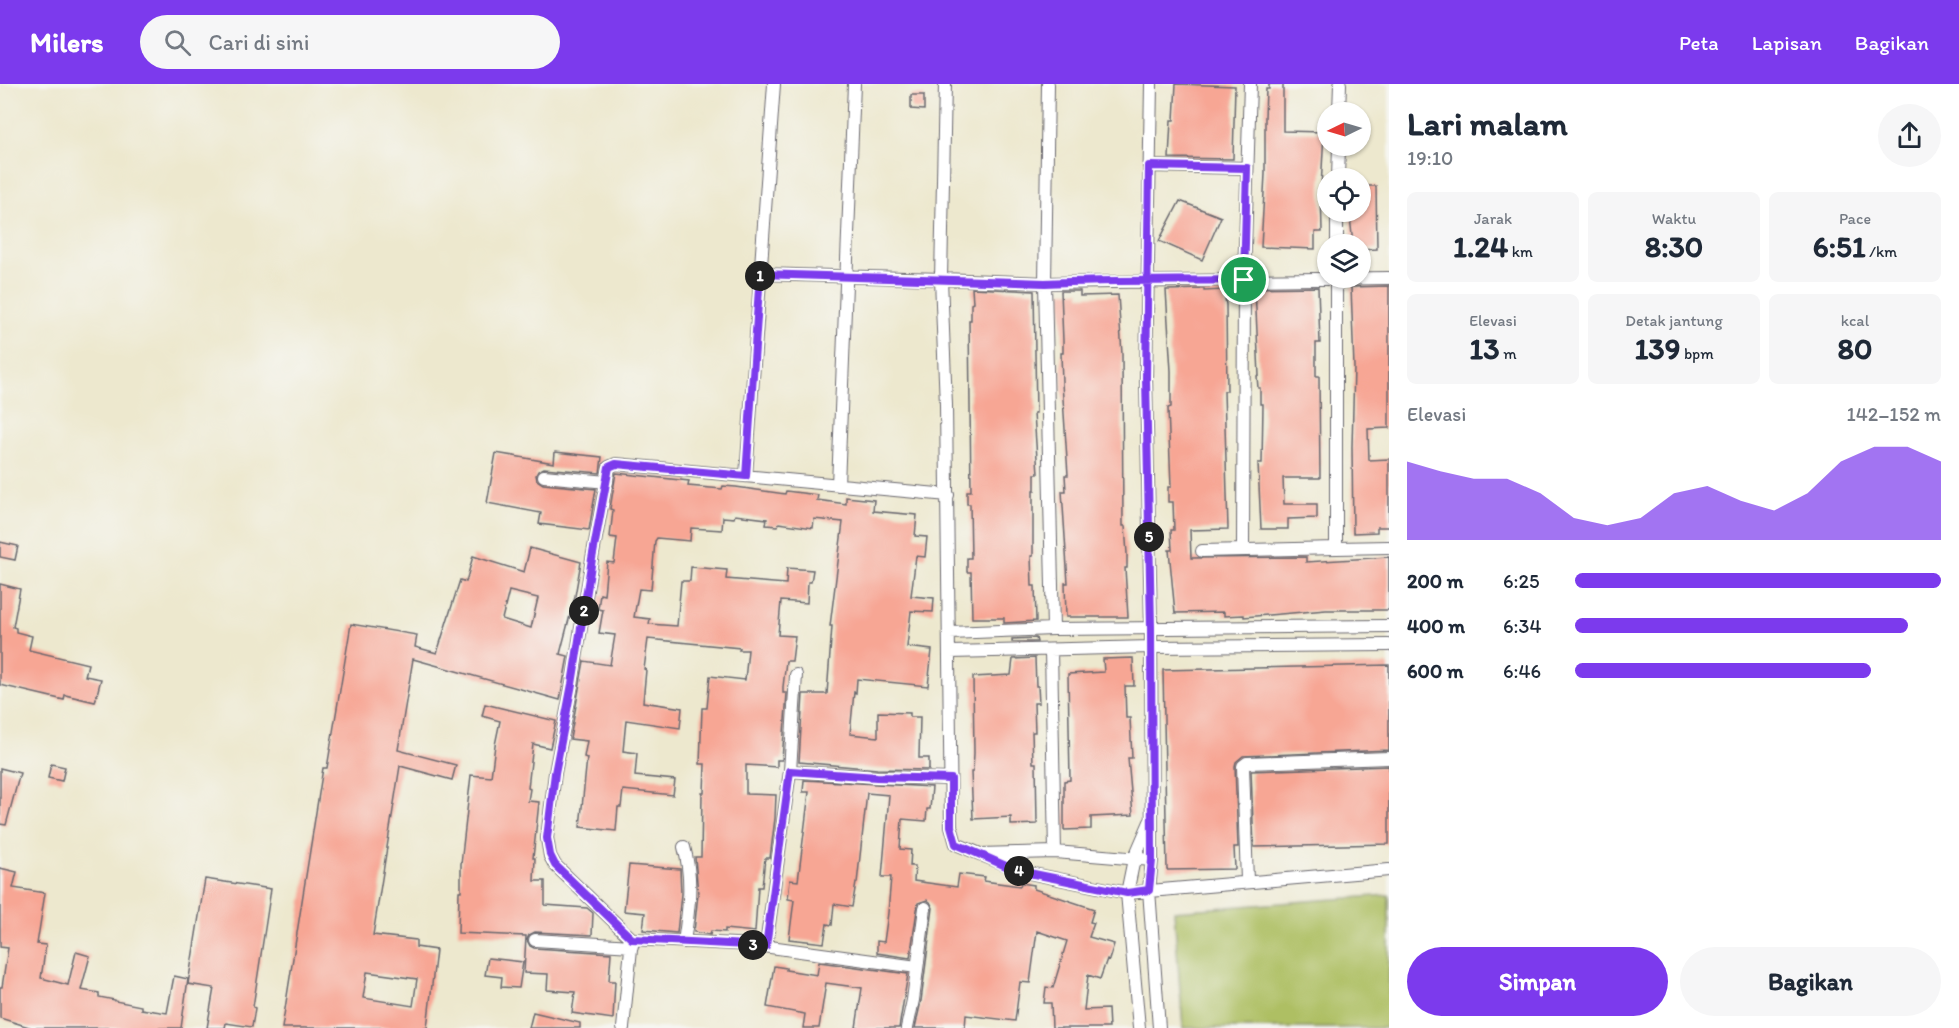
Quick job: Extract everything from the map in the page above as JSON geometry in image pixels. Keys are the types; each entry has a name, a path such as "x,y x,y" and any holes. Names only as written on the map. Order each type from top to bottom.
{"street":[{"path":"746,476 774,84"},
{"path":"838,485 854,84"},
{"path":"945,84 942,279 948,495 951,826 956,844 1029,873 1127,893 1389,870"},
{"path":"1048,84 1045,283 1053,629"},
{"path":"1150,84 1146,378 1151,628 1152,860 1149,890 1159,1028"},
{"path":"1243,549 1244,280 1250,84"},
{"path":"1340,84 1340,102"},
{"path":"1149,166 1247,168"},
{"path":"760,274 1045,283 1317,278"},
{"path":"1371,278 1389,278"},
{"path":"1336,288 1336,548"},
{"path":"632,943 555,865 550,855 547,838 555,773 609,467 616,464 948,495"},
{"path":"544,476 607,482"},
{"path":"1202,551 1389,547"},
{"path":"950,633 1053,629 1389,626"},
{"path":"950,652 1389,645"},
{"path":"1051,650 1055,852"},
{"path":"766,946 790,771 796,675"},
{"path":"1247,881 1243,766 1247,763 1389,758"},
{"path":"790,771 951,779"},
{"path":"1139,1028 1127,893 1134,859 1152,818"},
{"path":"684,847 689,869 690,899 684,942"},
{"path":"980,854 1055,852 1152,860"},
{"path":"907,1028 925,908"},
{"path":"535,939 766,946 917,967"},
{"path":"623,1028 632,943"},
{"path":"1137,1004 1157,1003"}],"green space":[{"path":"1389,895 1389,1028 1183,1028 1174,911"}],"building":[{"path":"1176,84 1235,86 1233,159 1169,158"},
{"path":"1269,84 1283,84 1283,131 1317,132 1317,156 1323,156 1322,168 1317,168 1317,222 1322,222 1322,232 1315,232 1315,249 1261,247 1266,89 1269,89"},
{"path":"911,95 924,95 924,110 911,109"},
{"path":"1371,186 1376,186 1377,249 1371,249 1371,234 1352,234 1351,222 1371,222"},
{"path":"1180,201 1221,217 1202,260 1159,241"},
{"path":"1389,286 1389,428 1368,429 1369,460 1389,459 1389,527 1377,527 1377,532 1353,533 1354,367 1351,288"},
{"path":"972,288 1034,291 1036,413 1034,413 1038,474 1035,474 1035,490 1033,490 1033,556 1031,556 1036,621 1004,623 1004,618 972,618 971,572 967,572 967,558 971,558 970,504 967,504 967,491 971,491 969,320 971,320 971,304 973,303"},
{"path":"1255,288 1318,288 1320,343 1316,343 1316,376 1319,376 1320,478 1283,478 1284,504 1317,504 1317,518 1288,519 1288,529 1261,529 1258,463 1262,463 1263,404 1260,404 1257,376 1259,376"},
{"path":"1204,289 1204,291 1224,290 1226,305 1227,391 1224,391 1228,529 1190,530 1191,558 1306,557 1306,562 1389,557 1389,610 1326,610 1244,617 1244,615 1224,616 1224,612 1175,613 1169,550 1172,550 1171,530 1174,530 1173,502 1168,502 1168,487 1171,487 1168,408 1171,407 1171,371 1166,290"},
{"path":"1061,291 1080,291 1080,296 1118,295 1122,354 1123,526 1125,526 1127,554 1127,568 1125,568 1128,617 1066,617 1065,583 1068,583 1062,491 1066,491 1065,475 1068,475 1062,383"},
{"path":"555,452 602,457 600,473 544,468 536,475 537,480 543,484 596,489 589,530 539,524 541,513 487,503 496,453 554,463"},
{"path":"616,473 689,481 688,486 722,489 723,486 785,494 786,491 818,495 817,500 846,504 846,497 874,500 873,511 917,515 915,536 927,537 925,557 916,556 911,596 934,598 933,612 911,611 907,647 932,650 928,686 857,679 850,734 878,737 878,712 910,713 910,717 920,717 919,758 929,758 929,770 877,769 799,762 803,694 827,694 832,626 830,626 843,522 814,519 813,528 779,523 778,526 766,525 767,519 735,515 734,518 723,517 722,530 691,528 690,541 657,538 655,541 651,590 639,589 634,617 650,619 649,624 677,626 681,581 690,581 691,567 727,570 726,579 786,584 787,568 813,570 811,582 808,582 807,603 781,601 778,635 795,636 792,661 786,661 783,687 783,693 787,693 782,760 777,760 777,767 746,765 746,794 776,795 770,858 765,858 762,887 758,887 755,932 725,929 725,932 711,931 710,935 694,932 698,894 695,857 701,857 702,793 704,793 705,764 700,764 702,708 707,708 710,676 745,680 748,650 648,639 643,702 682,708 680,728 626,720 623,751 637,753 635,776 675,780 673,795 623,790 621,807 618,807 616,831 580,827 587,741 570,739 584,661 610,665 615,635 599,633 603,610 598,609 600,594 604,595 607,562 614,563 617,538 610,537 613,510 610,509"},
{"path":"0,542 18,546 15,560 0,557"},
{"path":"530,548 581,562 560,654 568,656 560,700 413,659 398,750 456,765 452,780 400,766 373,935 416,940 416,947 436,950 427,1028 282,1028 323,768 327,768 351,624 417,635 415,647 437,653 460,580 466,582 473,556 524,572","holes":["509,591 538,598 531,628 502,619","367,972 417,979 413,1006 363,998"]},
{"path":"0,584 20,589 13,627 16,628 16,632 32,636 29,650 88,664 85,676 101,679 95,702 65,695 64,700 0,685"},
{"path":"1036,638 1037,642 1012,642 1012,639"},
{"path":"1035,658 1039,703 1034,703 1035,732 1032,732 1033,763 1036,763 1037,824 1011,825 1011,817 973,819 971,772 973,772 974,753 973,677 1011,675 1013,659"},
{"path":"1133,658 1134,686 1125,686 1126,718 1130,718 1132,758 1128,758 1133,815 1091,817 1091,829 1064,830 1064,781 1070,780 1068,674 1104,672 1103,659"},
{"path":"1389,665 1389,750 1243,756 1235,766 1238,847 1234,847 1235,869 1167,870 1163,670"},
{"path":"485,704 556,721 550,748 533,744 528,801 539,802 533,858 535,858 534,881 545,881 545,905 587,908 593,913 592,935 535,932 529,935 527,940 534,948 611,953 609,981 615,981 613,1019 572,1013 575,992 547,990 548,974 524,973 526,936 458,933 461,864 471,775 491,777 500,721 482,716"},
{"path":"51,764 65,767 62,781 48,778"},
{"path":"1389,766 1389,844 1254,847 1251,771"},
{"path":"0,768 20,773 6,825 0,824"},
{"path":"804,780 932,787 930,809 927,809 926,821 902,819 900,849 911,850 910,866 915,866 914,881 957,887 959,874 985,877 984,881 1020,886 1021,883 1034,885 1034,889 1094,909 1090,922 1094,923 1089,937 1114,944 1100,979 1088,975 1084,1010 1108,1009 1109,1028 1052,1028 1051,1003 1044,1003 1046,987 1053,988 1067,941 1037,931 1030,983 1020,982 1015,1021 966,1015 965,1028 915,1028 921,1001 933,908 927,900 918,903 910,958 877,953 877,941 884,942 891,877 882,877 889,795 867,793 857,883 852,907 834,904 832,925 827,924 824,943 789,939 794,900 788,899 790,880 798,881 809,792 803,792"},
{"path":"629,865 680,869 681,894 677,933 643,930 645,913 624,911"},
{"path":"0,868 17,872 13,888 45,893 37,944 46,945 41,978 68,985 76,952 90,956 81,990 99,993 99,997 141,1006 141,1009 167,1013 174,976 188,979 181,1028 32,1028 0,1018 0,987 2,987 8,948 0,947"},
{"path":"205,879 271,889 252,1027 226,1023 225,1028 207,1028 214,988 188,984"},
{"path":"488,958 523,962 519,988 501,987 502,977 485,975"},
{"path":"819,962 908,974 899,1028 856,1028 862,988 826,983 819,1028 803,1028 805,1014 767,1007 774,966 817,975"},
{"path":"533,1012 580,1023 580,1028 529,1028"}],"route":[{"path":"1244,280 1148,281 1086,281 1045,283 760,274 746,476 616,464 609,467 555,773 547,838 550,855 555,865 632,939 766,946 790,771 951,779 951,826 956,844 1015,870 1127,893 1149,890 1152,860 1151,628 1146,378 1148,281 1149,166 1247,168 1244,280"}]}
